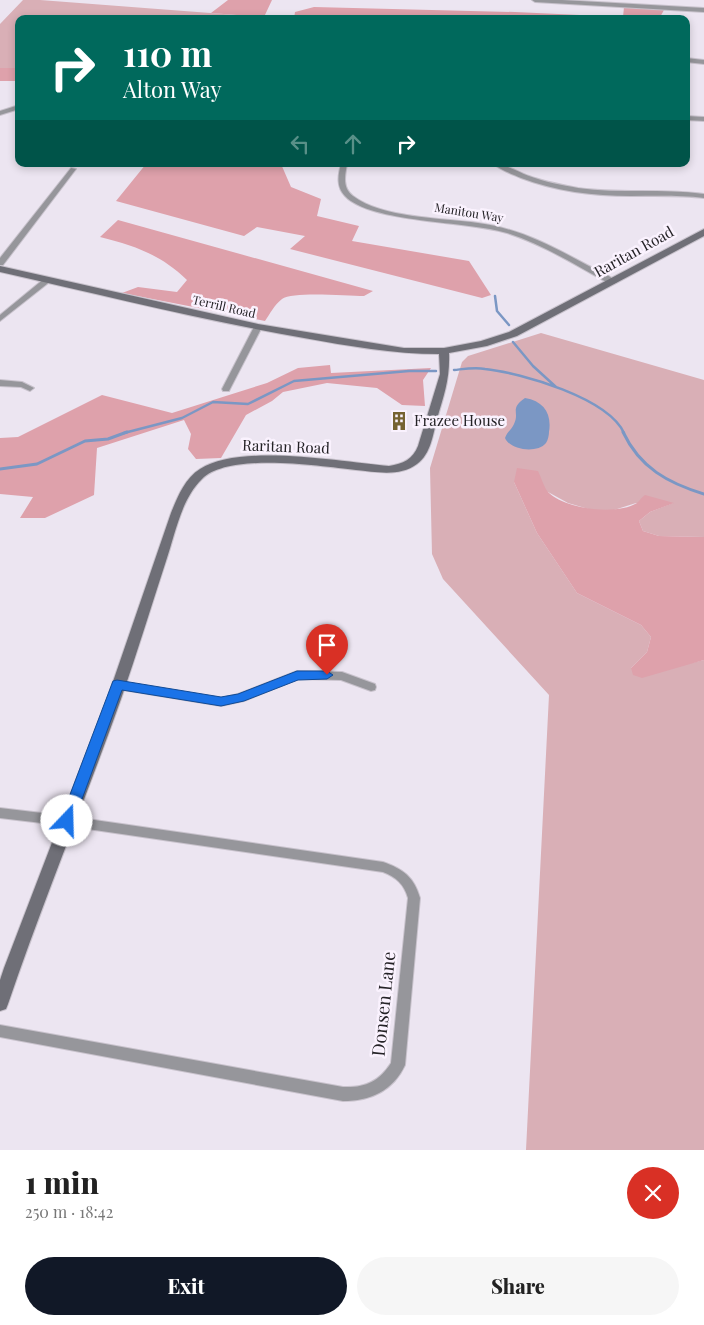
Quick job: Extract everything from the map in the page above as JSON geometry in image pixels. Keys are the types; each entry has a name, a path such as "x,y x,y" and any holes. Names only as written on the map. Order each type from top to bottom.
{"street":[{"path":"535,0 704,10"},
{"path":"690,60 704,62"},
{"path":"0,113 15,108"},
{"path":"690,118 704,119"},
{"name":"Manitou Way","path":"343,167 340,179 343,189 351,198 365,206 389,212 482,225 512,232 613,282"},
{"path":"502,167 533,178 586,190 631,194 676,192 704,196"},
{"path":"0,264 73,169"},
{"name":"Raritan Road","path":"0,1004 27,924 107,716 177,513 189,487 201,474 224,463 258,459 389,469 410,465 422,452 446,368 444,351 483,344 514,334 704,232"},
{"name":"Terrill Road","path":"0,269 258,327 380,348 404,351 444,351"},
{"path":"0,319 48,280"},
{"path":"226,389 258,327"},
{"path":"0,383 22,385 30,388"},
{"path":"117,685 221,702 240,698 297,675 342,676 371,688"},
{"name":"Donsen Lane","path":"0,813 383,867 404,877 412,888 414,898 398,1065 391,1077 376,1089 353,1095 0,1031"}],"shaded area":[{"path":"23,0 238,15 15,15 15,73 0,74 0,24"},
{"path":"228,0 272,0 265,15 211,13"},
{"path":"314,7 580,15 295,15 295,12"},
{"path":"624,7 664,10 661,15 623,15"},
{"path":"0,68 15,68 15,81 0,81"},
{"path":"144,167 282,167 291,187 321,199 317,216 359,226 352,241 469,261 491,295 482,298 290,249 305,236 257,227 244,236 116,201"},
{"path":"118,220 373,291 364,296 297,295 288,297 282,299 277,304 265,321 122,293 138,287 177,292 187,280 157,257 125,244 100,237"},
{"path":"541,333 704,380 704,537 659,536 643,531 639,521 650,512 673,503 636,503 614,510 592,510 568,503 548,492 514,482 537,533 577,593 641,625 651,637 647,652 631,668 683,665 704,660 704,1150 526,1150 549,695 443,579 432,554 430,468 462,362 468,356"},
{"path":"330,365 331,373 431,368 423,380 425,406 402,405 377,388 327,383 283,392 272,401 246,415 221,458 196,459 188,449 191,434 184,420 97,448 94,495 45,518 20,518 33,497 0,494 0,438 18,437 102,395 172,413 267,383 298,368"},
{"path":"517,468 538,471 548,492 556,498 566,503 591,509 604,510 628,507 637,503 645,495 674,503 650,512 639,521 643,531 659,536 704,537 704,660 642,678 633,675 631,668 647,652 651,637 641,625 577,593 537,533 514,482"}],"water":[{"path":"525,398 542,405 548,414 550,425 546,443 536,449 518,448 505,438 516,420 517,405"}],"waterway":[{"path":"495,296 497,311 509,325"},
{"path":"513,342 533,366 556,387"},
{"path":"454,370 477,368 501,371 556,387"},
{"path":"125,433 182,418 213,402 248,404 294,381 409,371 436,371"},
{"path":"556,387 583,398 601,409 615,420 624,433"},
{"path":"623,432 638,455 656,472 679,485 704,494"},
{"path":"0,469 37,464 85,441 108,439 125,433"}],"place":[{"name":"Frazee House","path":"399,421"}],"route":[{"path":"67,821 117,685 221,702 240,698 280,680 297,675 327,675"}]}
